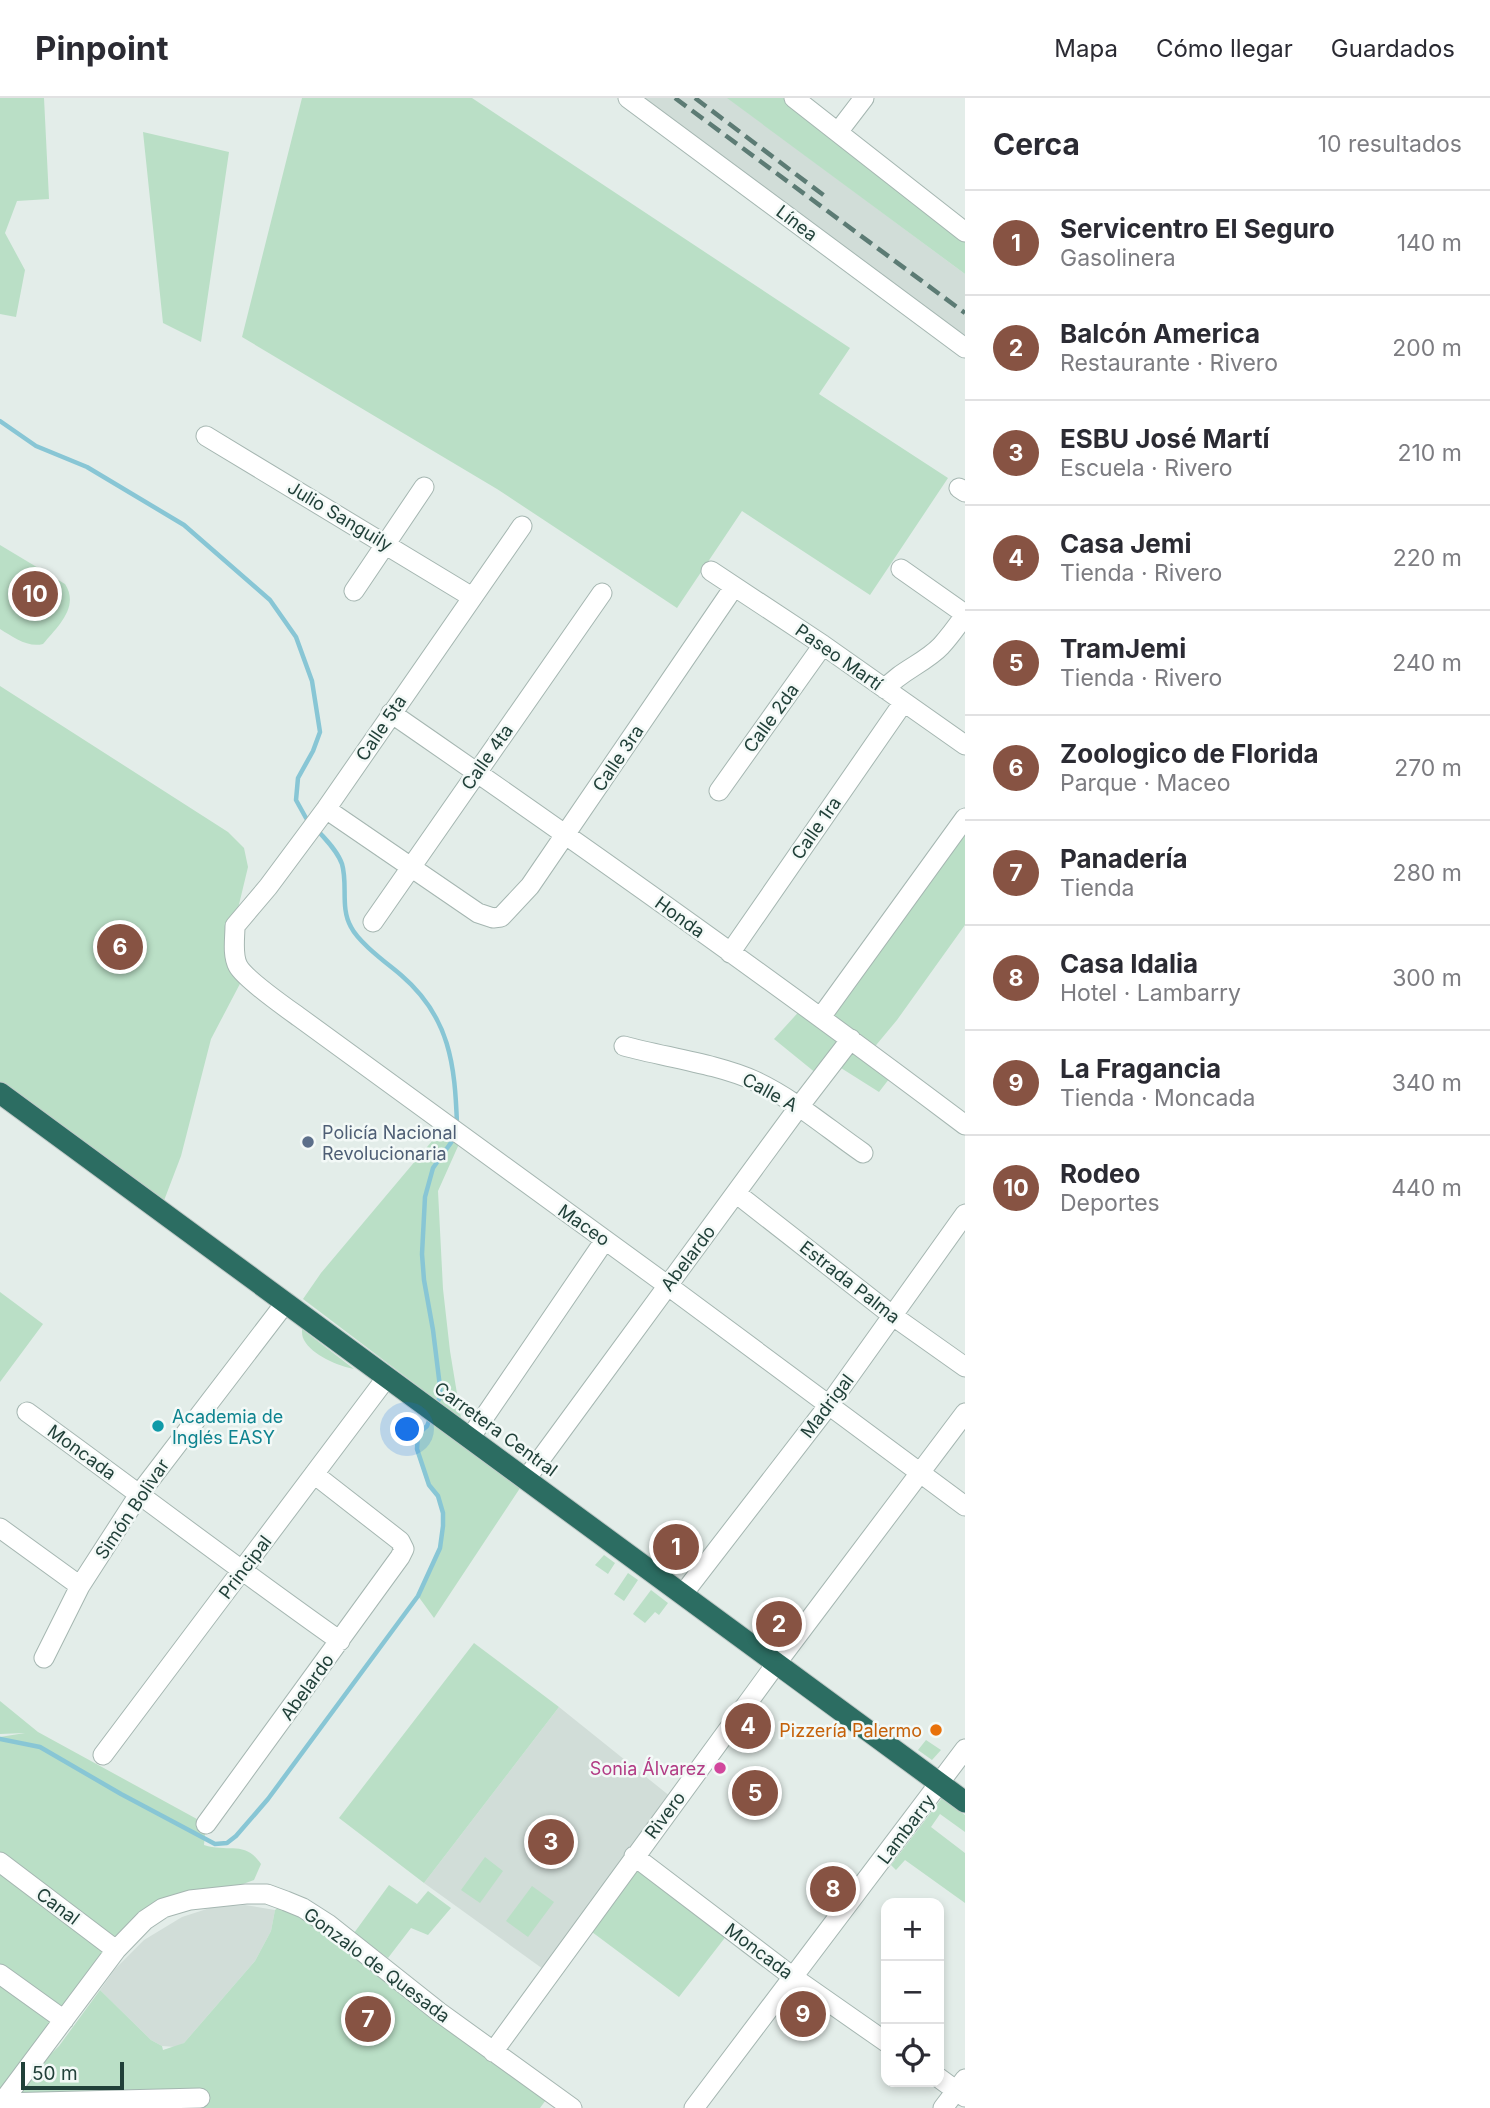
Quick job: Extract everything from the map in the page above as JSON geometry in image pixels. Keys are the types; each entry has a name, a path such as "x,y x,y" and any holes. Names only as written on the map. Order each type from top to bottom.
{"highway":[{"name":"Carretera Central","path":"0,1093 965,1802"}],"street":[{"name":"Línea","path":"628,98 965,348"},
{"path":"794,98 965,232"},
{"path":"838,132 864,98"},
{"name":"Julio Sanguily","path":"206,436 472,597"},
{"path":"354,591 424,487"},
{"name":"Calle 5ta","path":"235,926 268,887 326,809 522,527"},
{"path":"885,689 892,681 941,647 965,614 901,569"},
{"name":"Paseo Martí","path":"711,571 823,645 965,745"},
{"name":"Calle 3ra","path":"412,868 478,913 493,918 501,917 512,908 567,834 734,587"},
{"name":"Calle 4ta","path":"373,922 602,593"},
{"name":"Calle 2da","path":"719,791 823,645"},
{"name":"Calle 1ra","path":"730,953 903,703"},
{"name":"Honda","path":"391,713 567,834 821,1017 965,1125"},
{"path":"326,809 412,868"},
{"path":"821,1017 965,818"},
{"name":"Maceo","path":"235,926 235,958 238,968 280,1003 965,1506"},
{"name":"Abelardo","path":"526,1479 851,1039"},
{"name":"Calle A","path":"624,1046 733,1072 774,1091 863,1153"},
{"name":"Estrada Palma","path":"737,1194 893,1317 965,1367"},
{"name":"Madrigal","path":"683,1594 828,1406 965,1214"},
{"path":"470,1438 605,1240"},
{"name":"Simón Bolivar","path":"44,1658 80,1586 140,1493 286,1302"},
{"name":"Principal","path":"103,1755 387,1377"},
{"name":"Moncada","path":"27,1412 140,1493 242,1572 340,1641"},
{"name":"Rivero","path":"493,2052 634,1856 965,1413"},
{"name":"Abelardo","path":"206,1824 401,1557 404,1549 400,1541 314,1474"},
{"path":"0,1528 80,1586"},
{"name":"Lambarry","path":"694,2108 965,1749"},
{"name":"Moncada","path":"634,1856 793,1977 881,2039"},
{"name":"Canal","path":"0,1862 116,1950"},
{"name":"Gonzalo de Quesada","path":"0,2104 116,1950 145,1920 163,1908 190,1900 267,1894 303,1908 328,1924 493,2052 545,2101 572,2108"},
{"path":"0,1974 64,2020"},
{"path":"943,2108 962,2089 944,2080"},
{"path":"0,2104 200,2098"}],"shaded area":[{"path":"641,98 728,98 965,274 965,339"},
{"path":"559,1707 676,1801 550,1974 424,1883"},
{"path":"245,1905 275,1910 271,1931 255,1961 184,2043 176,2047 162,2046 151,2040 100,1990 115,1969 144,1940 182,1917 213,1907"}],"green space":[{"path":"0,98 44,98 49,199 17,201 5,233 25,270 16,317 0,314"},
{"path":"302,98 472,98 850,348 819,394 948,478 870,595 742,511 677,608 497,489 242,337"},
{"path":"727,98 783,98 965,238 965,274"},
{"path":"143,132 229,152 201,342 163,323"},
{"path":"0,545 65,584 69,592 70,601 65,616 43,644 26,643 0,629"},
{"path":"0,686 228,832 244,848 248,867 236,917 243,978 211,1039 181,1156 160,1211 0,1093"},
{"path":"965,818 965,925 897,1020 872,1050 896,1070 879,1092 841,1068 822,1078 774,1039 804,1006 821,1017"},
{"path":"443,1128 459,1144 438,1191 443,1289 461,1418 470,1438 526,1479 434,1618 418,1596 439,1547 444,1521 438,1496 423,1468 418,1434 438,1421 460,1418 303,1299 321,1273"},
{"path":"0,1292 43,1324 0,1382"},
{"path":"302,1329 354,1369 319,1355 303,1339"},
{"path":"604,1555 615,1563 608,1574 595,1565"},
{"path":"628,1573 638,1580 624,1601 614,1594"},
{"path":"651,1590 668,1603 659,1615 655,1612 645,1623 633,1614"},
{"path":"474,1643 559,1707 424,1883 339,1818"},
{"path":"0,1701 38,1732 206,1824 204,1845 249,1852 261,1864 254,1880 185,1894 155,1904 0,2091 0,1737 25,1733 0,1734"},
{"path":"926,1740 941,1750 932,1760 918,1750"},
{"path":"942,1798 965,1815 965,1832 940,1814 931,1827 965,1853 965,1903 905,1860 896,1870 891,1865"},
{"path":"485,1857 503,1871 480,1903 461,1890"},
{"path":"638,1869 727,1935 679,1997 592,1932"},
{"path":"389,1885 417,1904 428,1891 451,1908 428,1935 411,1928 388,1958 354,1933"},
{"path":"532,1886 554,1902 528,1937 506,1921"},
{"path":"286,1901 551,2093 540,2108 1,2108 1,2103 59,2046 100,1990 151,2040 162,2046 163,2050 184,2043 255,1961 271,1931 275,1910"}],"waterway":[{"path":"0,421 36,446 87,467 184,525 270,600 296,637 312,681 320,732 298,778 296,800 306,818"},
{"path":"320,833 342,864 346,912 351,927 367,946 417,991 440,1025 451,1062 457,1125"},
{"path":"436,1405 441,1395 422,1254 425,1197 433,1168 455,1137"},
{"path":"0,1739 40,1747 215,1844 227,1843 268,1799 418,1596 440,1548 443,1526 443,1513 438,1496 429,1485 417,1449 418,1434 427,1426 431,1416"}],"railway":[{"path":"675,98 965,313"},
{"path":"695,98 826,197"}],"place":[{"name":"Rodeo","path":"35,594"},
{"name":"Zoologico de Florida","path":"120,947"},
{"name":"Policía Nacional Revolucionaria","path":"308,1142"},
{"name":"Academia de Inglés EASY","path":"158,1426"},
{"name":"Servicentro El Seguro","path":"676,1547"},
{"name":"Balcón America","path":"779,1624"},
{"name":"Casa Jemi","path":"748,1726"},
{"name":"Pizzería Palermo","path":"936,1730"},
{"name":"Sonia Álvarez","path":"720,1768"},
{"name":"TramJemi","path":"755,1793"},
{"name":"ESBU José Martí","path":"551,1842"},
{"name":"Casa Idalia","path":"833,1889"},
{"name":"La Fragancia","path":"803,2014"},
{"name":"Panadería","path":"368,2019"}]}
